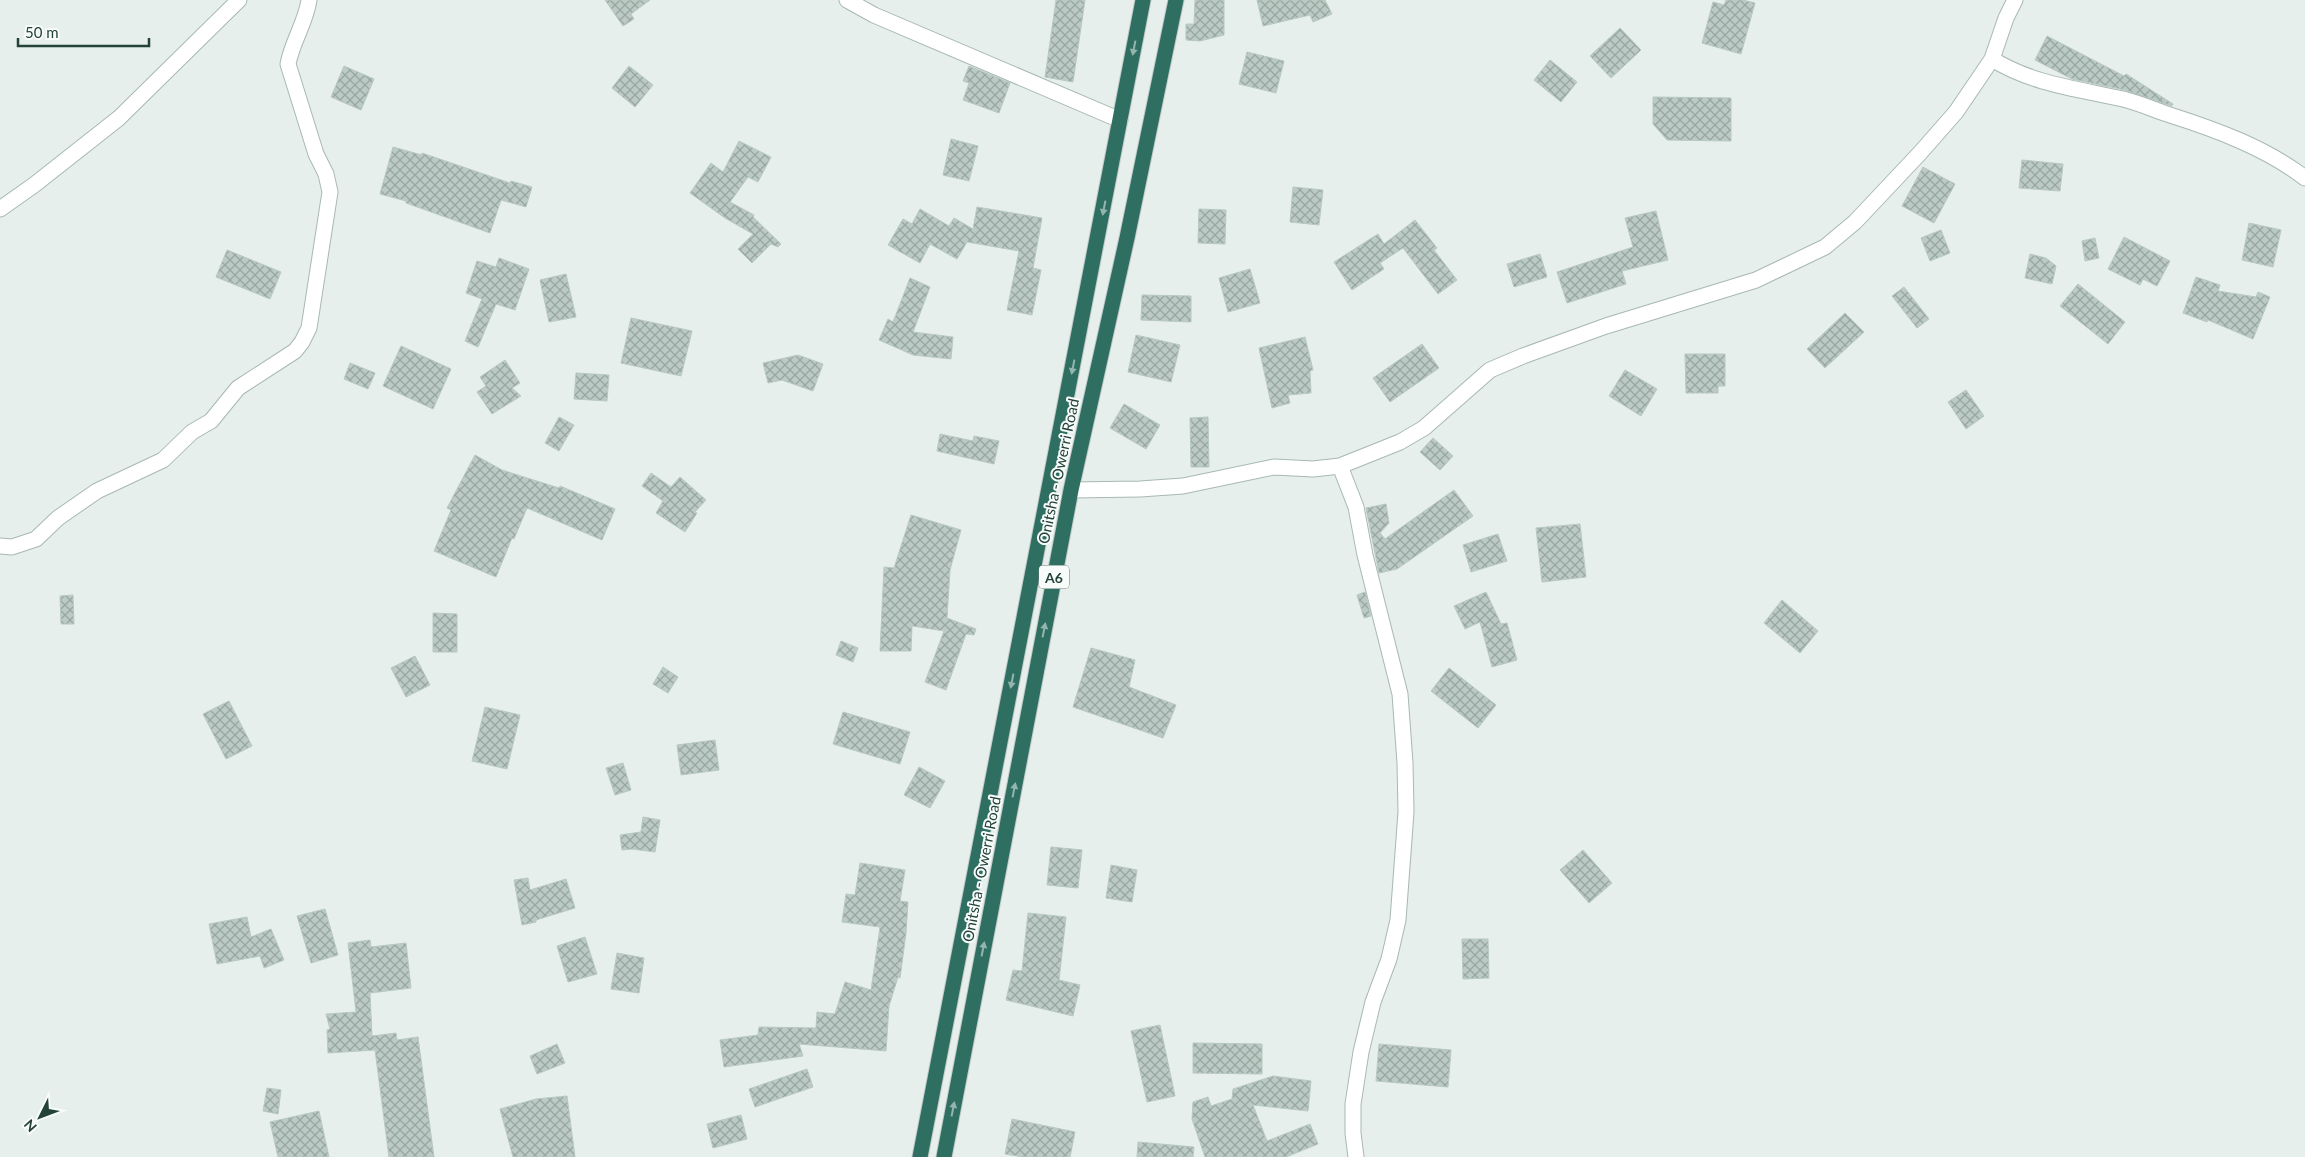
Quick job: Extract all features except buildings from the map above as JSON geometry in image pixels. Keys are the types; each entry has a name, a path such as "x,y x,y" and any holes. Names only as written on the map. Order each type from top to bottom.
{"highway":[{"name":"Onitsha - Owerri Road","path":"920,1157 1143,0"},
{"name":"Onitsha - Owerri Road","path":"944,1157 1071,490 1127,238 1176,0"}],"street":[{"path":"0,209 34,185 118,118 239,0"},
{"path":"0,546 12,547 36,539 58,518 97,490 163,460 192,432 211,421 238,388 295,350 302,342 311,320 330,192 326,174 316,154 288,64 291,49 308,8 309,0"},
{"path":"847,0 874,16 1120,120"},
{"path":"1071,490 1183,486 1274,467 1313,469 1340,466 1400,442 1424,428 1490,370 1606,326 1756,280 1825,247 1855,222 1956,112 1992,59 2006,18 2015,0"},
{"path":"1992,59 2014,72 2056,85 2126,100 2219,131 2292,167 2305,178"},
{"path":"1340,466 1356,508 1375,596 1400,694 1405,763 1406,812 1398,920 1389,959 1373,1002 1361,1052 1353,1104 1353,1133 1356,1157"}]}
